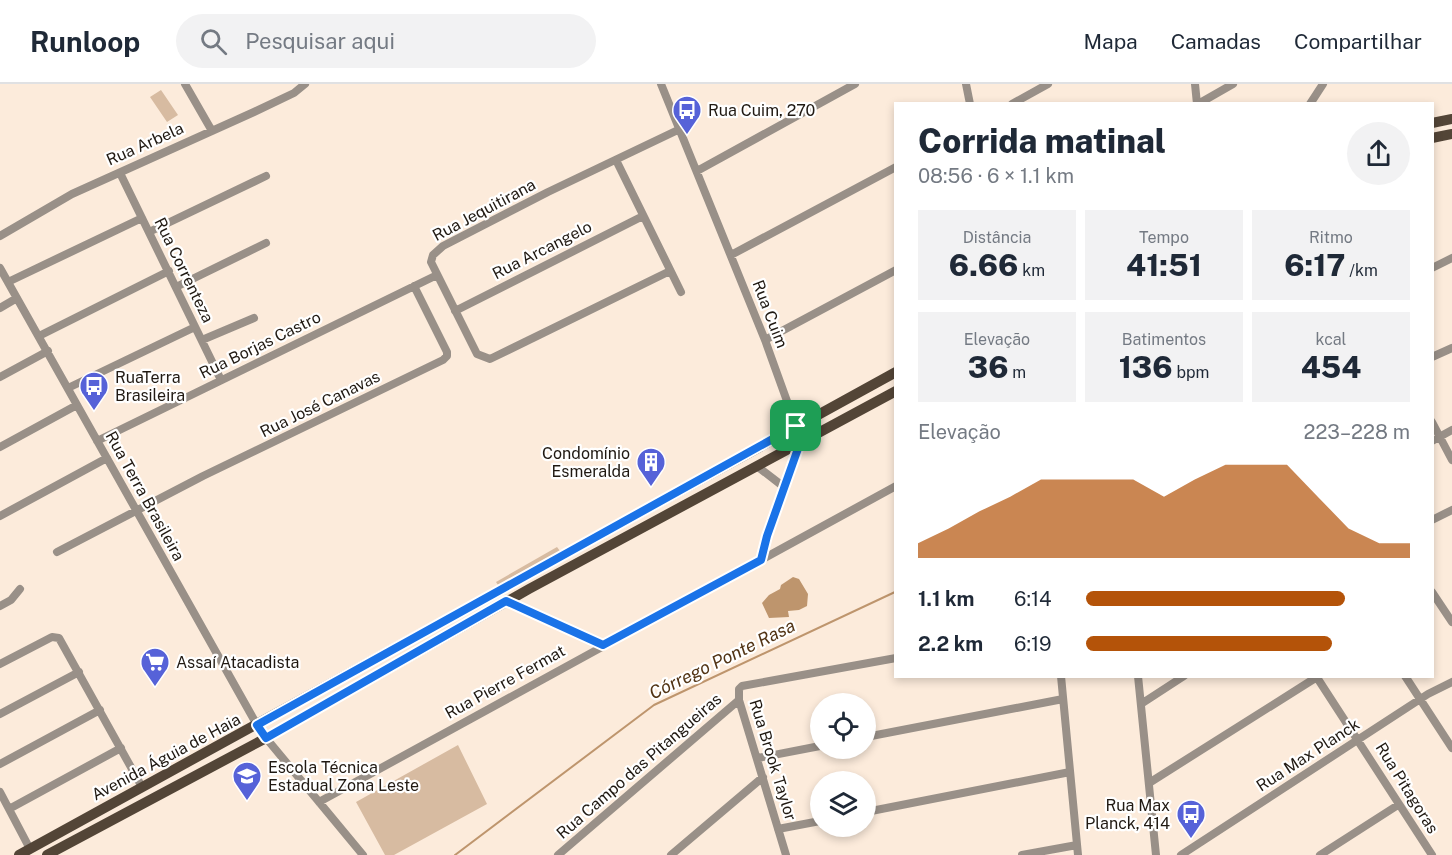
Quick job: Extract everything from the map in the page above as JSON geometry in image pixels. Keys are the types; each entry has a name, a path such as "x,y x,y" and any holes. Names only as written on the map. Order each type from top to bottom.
{"main road":[{"path":"1434,123 1452,119"},
{"path":"1434,138 1452,134"},
{"name":"Avenida Águia de Haia","path":"19,855 894,373"},
{"name":"Avenida Águia de Haia","path":"47,855 266,738 506,601 894,392"},
{"path":"534,586 529,580 535,570"}],"street":[{"path":"185,84 212,131"},
{"name":"Rua Arbela","path":"1,233 72,194 294,93 305,84"},
{"name":"Rua Cuim","path":"661,84 765,340 800,443"},
{"path":"697,171 855,84"},
{"path":"966,84 970,102"},
{"path":"1016,102 1048,84"},
{"path":"1195,84 1198,102"},
{"path":"1202,102 1233,84"},
{"path":"1311,102 1323,84"},
{"name":"Rua Jequitirana","path":"437,275 431,262 443,246 680,129"},
{"path":"616,160 681,292"},
{"path":"731,255 894,168"},
{"name":"Rua Correnteza","path":"120,173 221,380"},
{"path":"149,232 266,176"},
{"name":"Rua Arcangelo","path":"455,311 643,216"},
{"path":"8,282 142,218"},
{"path":"176,287 266,243"},
{"path":"1434,267 1452,258"},
{"name":"Rua Terra Brasileira","path":"0,268 257,725 363,855"},
{"path":"39,336 169,271"},
{"path":"437,275 477,354 490,359 670,271"},
{"path":"765,340 894,271"},
{"name":"Rua Borjas Castro","path":"97,441 437,275"},
{"name":"Rua José Canavas","path":"136,511 446,358 447,352 414,286"},
{"path":"0,308 18,298"},
{"path":"202,340 254,318"},
{"path":"68,388 195,327"},
{"path":"1434,356 1452,348"},
{"path":"0,377 48,351"},
{"path":"0,447 77,405"},
{"path":"1452,430 1436,439 1452,460"},
{"path":"761,560 800,443"},
{"path":"0,516 107,458"},
{"path":"758,467 784,487"},
{"name":"Rua Pierre Fermat","path":"318,802 894,487"},
{"path":"1434,519 1452,510"},
{"path":"57,552 136,511"},
{"path":"0,606 11,600 20,589"},
{"path":"1434,595 1452,622"},
{"path":"506,601 603,645"},
{"path":"0,664 52,637 59,638 142,787"},
{"name":"Rua Brook Taylor","path":"786,855 738,691 742,686 894,658"},
{"path":"0,714 79,672"},
{"path":"1061,678 1078,855"},
{"path":"1138,678 1156,855"},
{"path":"1141,704 1181,678"},
{"path":"1149,783 1315,678"},
{"name":"Rua Pitagoras","path":"1318,678 1432,855"},
{"path":"1406,678 1452,748"},
{"name":"Rua Max Planck","path":"1181,855 1420,699 1452,682"},
{"path":"876,735 1063,699"},
{"name":"Rua Campo das Pitangueiras","path":"558,855 739,700"},
{"path":"0,764 100,710"},
{"path":"9,809 122,748"},
{"path":"758,758 810,748"},
{"path":"876,810 1070,772"},
{"path":"671,855 763,777"},
{"path":"0,792 30,849"},
{"path":"1320,855 1398,805"},
{"path":"778,829 810,823"},
{"path":"1022,855 1077,845"}],"shaded area":[{"path":"161,90 178,115 167,122 150,97"},
{"path":"557,547 560,551 498,585 496,582"},
{"path":"793,577 799,579 808,594 807,606 799,610 788,611 789,617 769,618 762,603"},
{"path":"458,745 487,804 394,855 385,855 356,802"}],"waterway":[{"name":"Córrego Ponte Rasa","path":"455,855 654,705 894,592"}],"place":[{"name":"Rua Cuim, 270","path":"687,136"},
{"name":"RuaTerra Brasileira","path":"94,412"},
{"name":"Condomínio Esmeralda","path":"651,488"},
{"name":"Assaí Atacadista","path":"155,688"},
{"name":"Escola Técnica Estadual Zona Leste","path":"247,802"},
{"name":"Rua Max Planck, 414","path":"1191,840"}],"route":[{"path":"796,426 800,443 767,536 761,560 603,645 506,601 266,738 257,725 523,576 796,426"}]}
